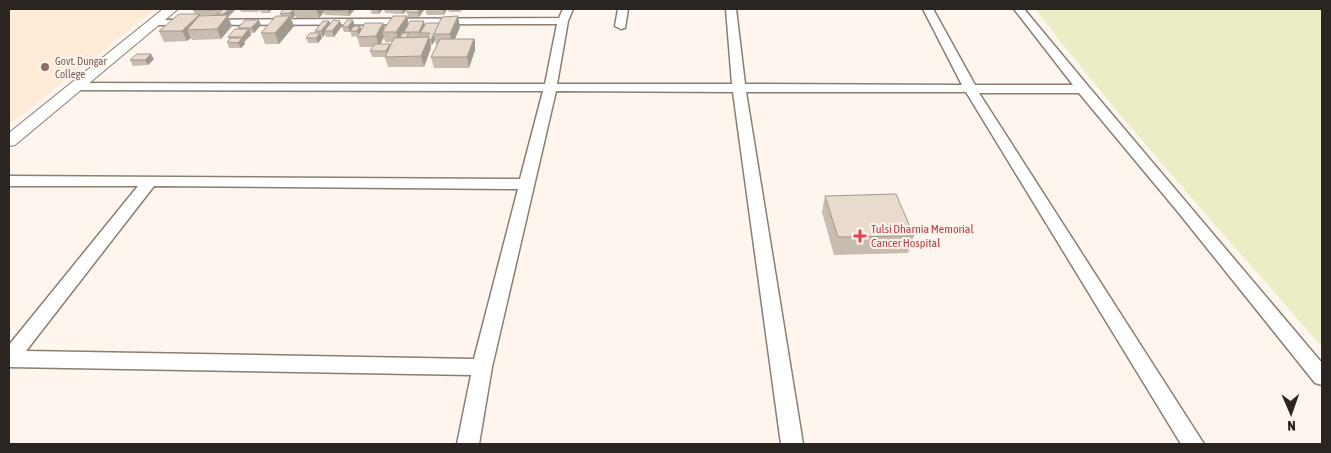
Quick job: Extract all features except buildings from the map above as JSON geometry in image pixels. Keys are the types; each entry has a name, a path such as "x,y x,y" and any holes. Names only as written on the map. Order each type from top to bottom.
{"street":[{"path":"9,141 171,9"},
{"path":"264,22 277,9"},
{"path":"354,22 364,9"},
{"path":"621,26 623,9"},
{"path":"731,9 740,87 792,444"},
{"path":"928,9 970,88 1193,444"},
{"path":"1019,9 1322,377"},
{"path":"155,22 354,22 565,15 550,88 482,367 468,444"},
{"path":"77,86 1083,89"},
{"path":"9,181 527,184"},
{"path":"9,359 150,182"},
{"path":"9,359 482,367"}],"shaded area":[{"name":"Govt. Dungar College","path":"9,9 155,9 9,125"}],"green space":[{"path":"1035,9 1322,9 1322,347 1104,96"}],"place":[{"name":"Govt. Dungar College","path":"45,67"},
{"name":"Tulsi Dharnia Memorial Cancer Hospital","path":"860,236"}]}
